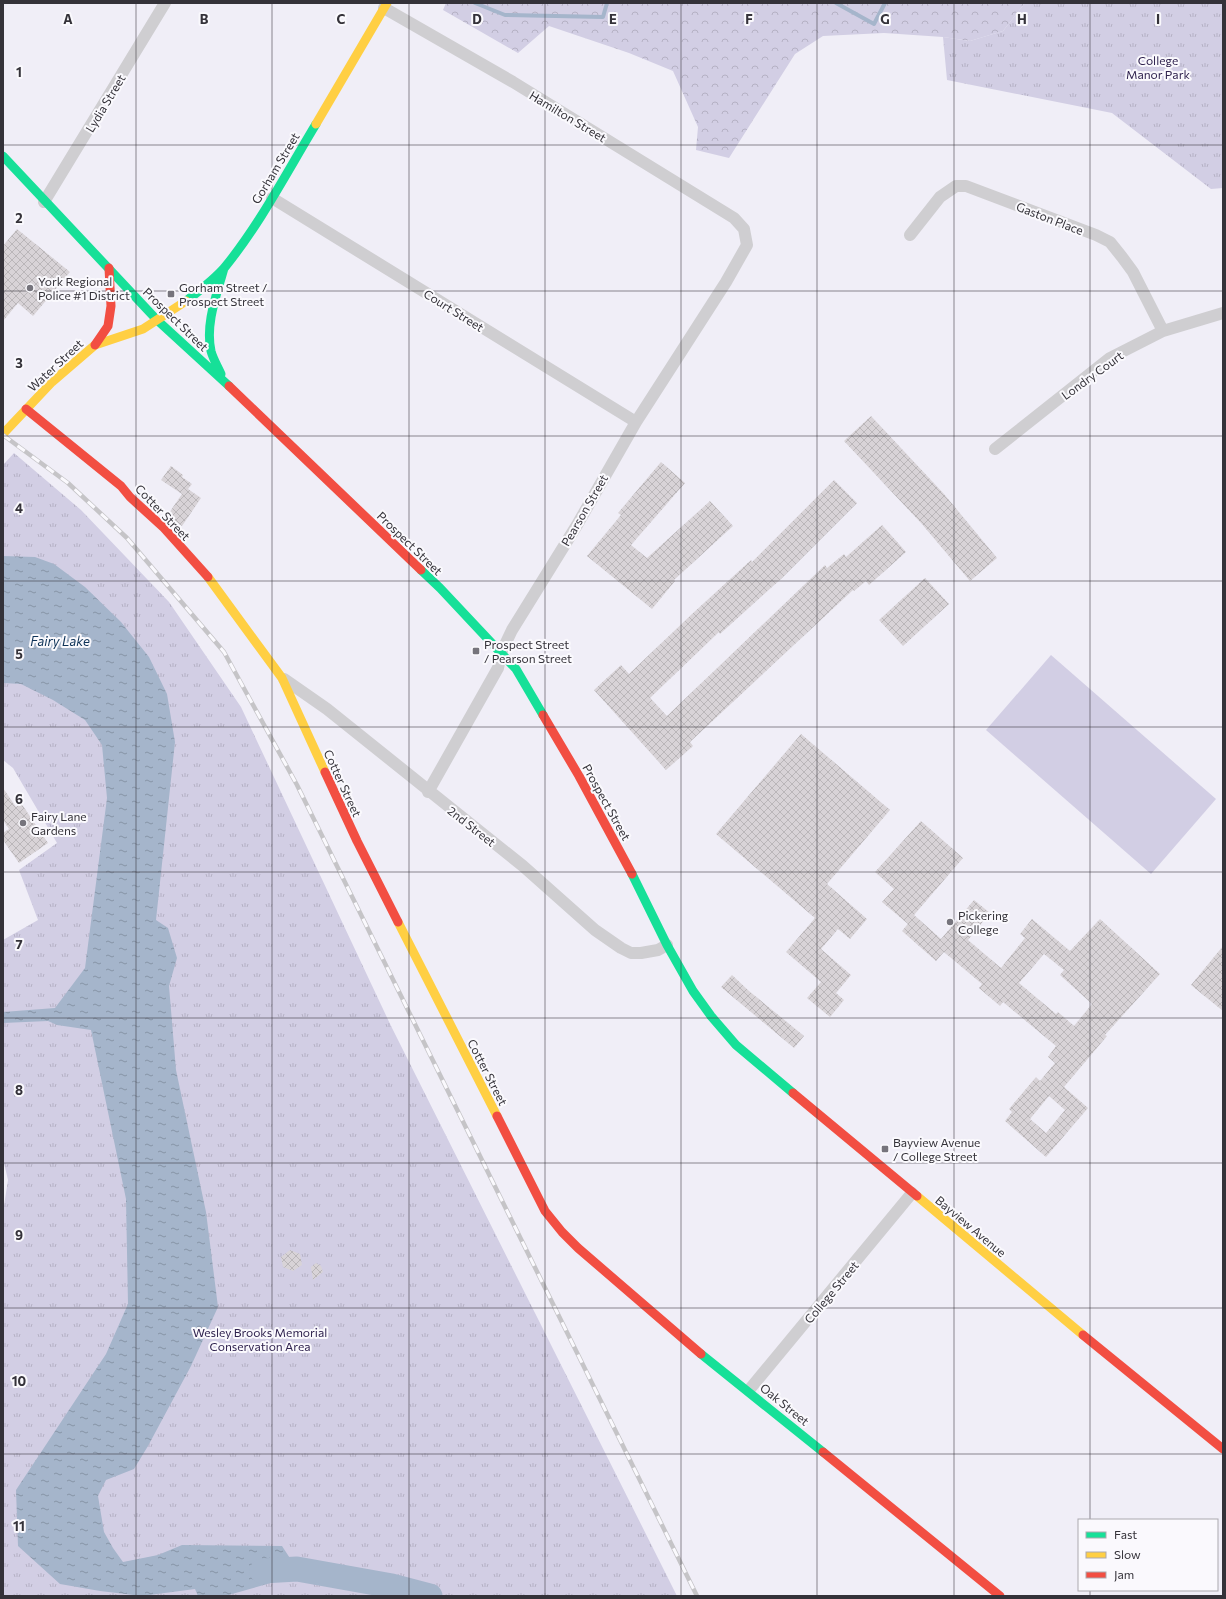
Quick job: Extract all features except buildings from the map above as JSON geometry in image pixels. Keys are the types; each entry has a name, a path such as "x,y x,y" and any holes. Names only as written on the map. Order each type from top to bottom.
{"main road":[{"name":"Gorham Street","path":"157,320 197,293 224,268 244,241 272,198 385,5"},
{"name":"Prospect Street","path":"3,156 44,202 109,268 157,320 224,381 440,588 516,670 579,776 623,856 666,946 710,1016"},
{"path":"95,345 108,326 111,306 109,268"},
{"path":"224,268 212,317 210,332 211,352 224,381"},
{"name":"Water Street","path":"3,434 52,382 95,345 143,329 157,320"},
{"name":"Cotter Street","path":"26,409 121,486 140,507 164,528 204,572 282,678 356,841 545,1211 558,1227"},
{"name":"Bayview Avenue","path":"710,1016 736,1045 1142,1384 1223,1448"},
{"name":"Oak Street","path":"558,1227 578,1248 690,1344 749,1390 1000,1596"}],"street":[{"name":"Lydia Street","path":"44,202 165,3"},
{"name":"Hamilton Street","path":"385,5 734,218 744,229 744,234"},
{"name":"Gaston Place","path":"910,235 940,197 956,186 973,188 1096,235 1110,242 1133,272 1163,331"},
{"name":"Court Street","path":"272,198 636,422"},
{"name":"Pearson Street","path":"428,792 498,668 501,653 512,630 577,525 636,422 738,261 747,245 744,234"},
{"name":"Londry Court","path":"995,449 1110,358 1163,331 1223,313"},
{"name":"2nd Street","path":"282,678 327,710 428,792 523,866 595,930 631,953 658,950 666,946"},
{"name":"College Street","path":"749,1390 912,1193"}],"green space":[{"path":"446,3 1025,3 1003,31 970,41 943,37 884,33 823,36 795,54 729,158 696,150 698,127 673,71 629,53 549,26 518,53 443,10"},
{"name":"College Manor Park","path":"1025,3 1223,3 1223,188 1211,189 1112,113 947,80 943,37 970,41 1003,31"},
{"name":"Wesley Brooks Memorial Conservation Area","path":"14,453 81,510 169,602 241,707 391,1026 677,1596 3,1596 3,1212 8,1180 3,1159 3,940 38,920 19,870 57,843 13,768 3,760 3,465"},
{"path":"1051,655 1216,799 1151,874 986,730"}],"water":[{"name":"Fairy Lake","path":"3,556 35,557 54,564 85,587 121,622 149,657 167,694 175,742 156,920 168,928 177,958 169,986 176,1070 206,1212 218,1307 191,1366 134,1469 106,1480 98,1496 104,1532 123,1562 158,1555 182,1545 282,1546 297,1569 274,1582 225,1596 198,1596 195,1589 142,1596 60,1584 18,1546 16,1490 106,1354 128,1304 126,1199 91,1030 57,1025 48,1021 3,1023 3,1012 55,1008 85,968 107,798 102,745 85,720 53,700 21,684 3,683"}],"waterway":[{"path":"475,3 505,15 603,17 607,3"},
{"path":"836,3 874,24 885,3"},
{"path":"262,1571 297,1569 392,1586 430,1596"}],"railway":[{"path":"3,435 68,483 127,538 224,652 297,785 697,1596"}],"traffic: fast":[{"path":"186,301 216,276 238,250 273,197 316,124"},
{"path":"3,156 157,320 229,386"},
{"path":"221,374 211,351 210,330 215,299 224,268"},
{"path":"421,570 440,588 516,669 543,715"},
{"path":"632,874 667,945 693,991 711,1016 736,1045 793,1093"},
{"path":"701,1354 823,1452"}],"traffic: slow":[{"path":"316,124 387,3"},
{"path":"3,434 52,382 95,345 143,329 186,301"},
{"path":"208,577 282,678 325,772"},
{"path":"398,922 497,1116"},
{"path":"917,1196 1083,1335"}],"traffic: jam":[{"path":"95,345 108,326 111,306 109,268"},
{"path":"229,386 421,570"},
{"path":"26,409 121,486 130,497 164,528 208,577"},
{"path":"543,715 579,776 632,874"},
{"path":"325,772 357,841 398,922"},
{"path":"793,1093 917,1196"},
{"path":"497,1116 545,1211 562,1232 578,1248 701,1354"},
{"path":"1083,1335 1223,1449"},
{"path":"823,1452 1000,1596"}],"place":[{"name":"York Regional Police #1 District","path":"30,288"},
{"name":"Gorham Street / Prospect Street","path":"171,294"},
{"name":"Prospect Street / Pearson Street","path":"476,651"},
{"name":"Fairy Lane Gardens","path":"23,823"},
{"name":"Pickering College","path":"950,922"},
{"name":"Bayview Avenue / College Street","path":"885,1149"}]}
